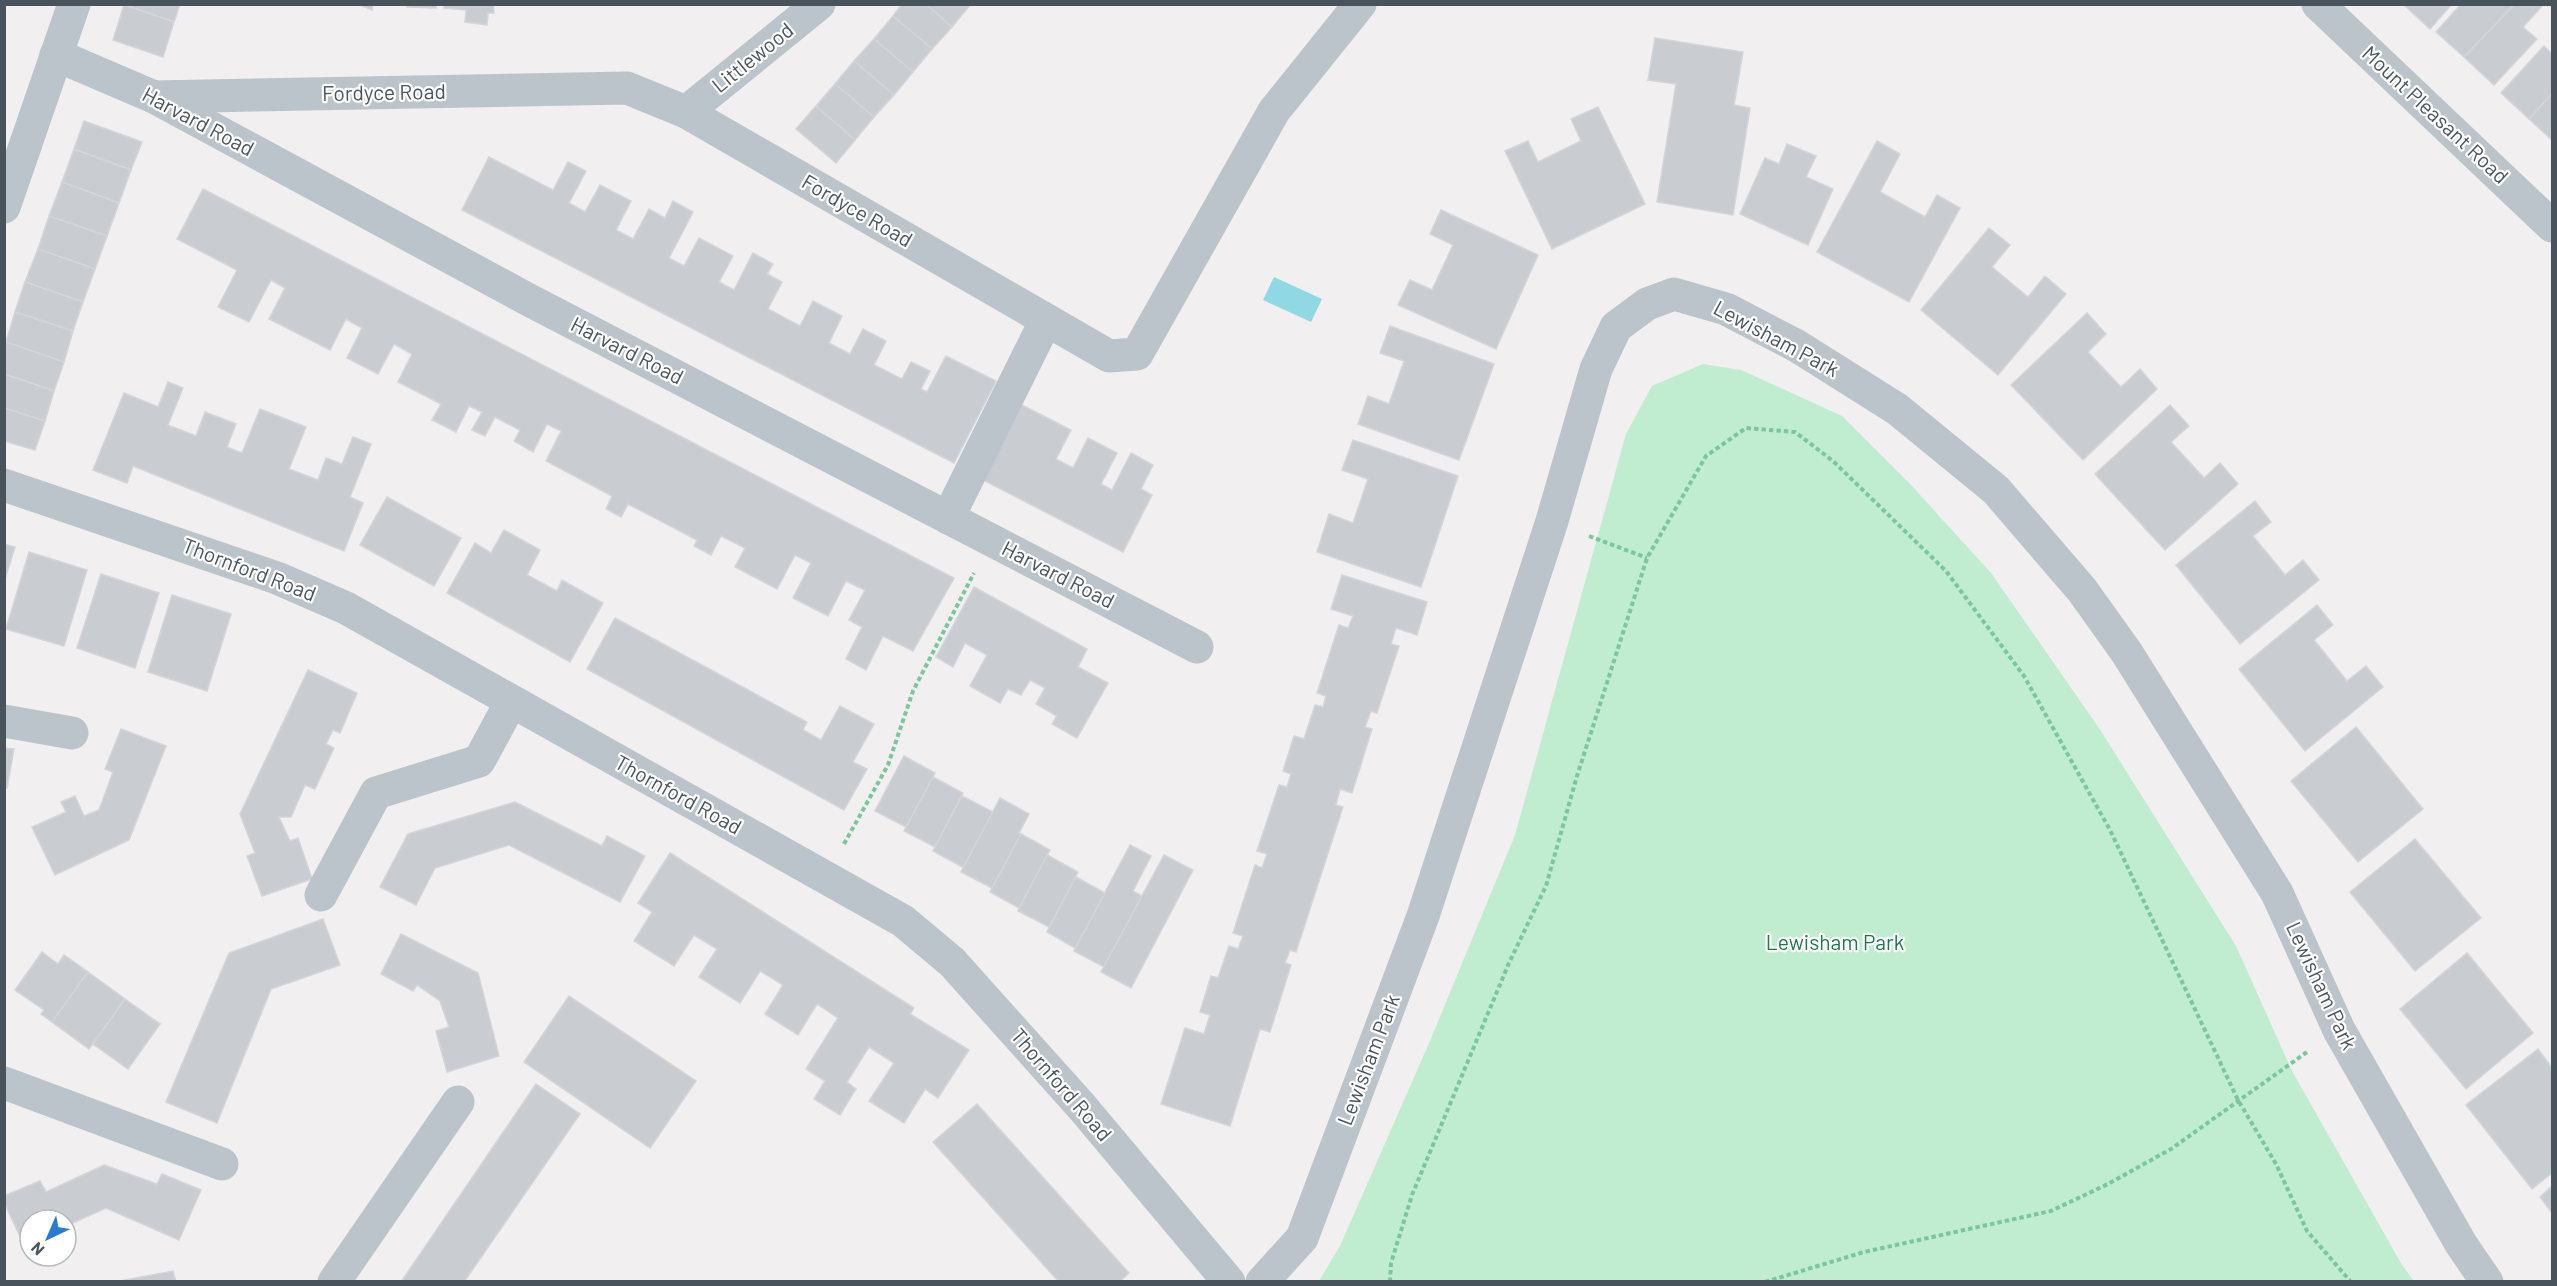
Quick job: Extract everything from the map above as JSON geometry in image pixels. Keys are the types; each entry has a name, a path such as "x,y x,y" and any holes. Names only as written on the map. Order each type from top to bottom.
{"street":[{"path":"4,207 74,4"},
{"name":"Littlewood","path":"686,112 819,4"},
{"name":"Fordyce Road","path":"154,97 627,88 686,112 1109,356 1137,354 1274,111 1360,4"},
{"name":"Mount Pleasant Road","path":"2318,4 2553,226"},
{"name":"Harvard Road","path":"56,55 154,97 529,300 1197,647"},
{"name":"Lewisham Park","path":"1262,1281 1302,1238 1423,916 1552,521 1596,369 1616,327 1647,304 1674,294 1726,309 1797,346 1897,409 1996,490 2082,590 2127,653 2277,893 2339,1030 2461,1244 2487,1281"},
{"path":"948,518 1046,320"},
{"name":"Thornford Road","path":"4,485 266,574 346,608 903,921 952,962 1082,1107 1229,1281"},
{"path":"321,895 376,793 478,761 512,702"},
{"path":"4,721 72,733"},
{"path":"4,1083 222,1164"},
{"path":"334,1281 458,1101"}],"path":[{"path":"1390,1281 1391,1263 1412,1195 1509,963 1546,886 1577,776 1647,558 1706,456 1746,428 1795,432 1833,461 1946,572 2024,676 2110,830 2238,1100 2276,1164 2307,1232 2351,1281"},
{"path":"1552,521 1647,558"},
{"path":"825,878 888,765 913,691 991,540"},
{"path":"1766,1281 1864,1252 2051,1211 2108,1184 2171,1149 2339,1030"}],"green space":[{"name":"Lewisham Park","path":"1703,364 1741,370 1842,416 1911,485 1991,573 2099,728 2236,946 2292,1071 2402,1265 2414,1281 1319,1281 1340,1246 1430,1041 1515,835 1626,434 1652,386"}],"water":[{"path":"1274,277 1322,299 1311,322 1263,300"}],"building":[{"path":"124,4 180,4 174,22"},
{"path":"358,4 373,4 372,10"},
{"path":"407,4 436,4 436,8 407,7"},
{"path":"445,4 493,4 494,13 488,13 487,25 465,22 466,10 444,8"},
{"path":"902,4 926,4 952,27 932,49 893,16"},
{"path":"926,4 971,4 952,27"},
{"path":"2403,4 2452,4 2430,29"},
{"path":"2461,4 2515,4 2464,57 2436,32"},
{"path":"2515,4 2544,4 2523,27 2537,39 2494,85 2464,57"},
{"path":"124,5 174,22 163,57 113,40"},
{"path":"893,16 932,49 913,72 874,39"},
{"path":"1655,38 1743,52 1734,105 1750,108 1733,215 1657,202 1676,84 1648,80"},
{"path":"874,39 913,72 894,95 854,61"},
{"path":"2544,46 2552,54 2552,94 2529,119 2501,93"},
{"path":"854,61 894,95 874,117 835,84"},
{"path":"835,84 874,117 855,140 816,106"},
{"path":"2552,94 2552,140 2529,119"},
{"path":"816,106 855,140 836,163 796,129"},
{"path":"1598,107 1645,204 1552,249 1505,151 1528,141 1538,162 1581,141 1571,119"},
{"path":"84,121 142,142 131,170 74,149"},
{"path":"1877,141 1900,154 1880,192 1925,217 1937,195 1960,208 1909,302 1817,252"},
{"path":"1787,144 1816,156 1806,177 1833,189 1808,245 1740,214 1765,158 1779,164"},
{"path":"74,149 131,170 119,203 62,182"},
{"path":"489,157 553,190 568,162 586,171 569,203 585,212 600,185 631,201 616,230 633,239 649,209 665,218 673,201 693,212 669,258 684,266 699,238 733,256 719,282 734,290 753,253 773,264 767,274 782,282 768,309 800,326 813,301 842,316 829,343 850,354 863,329 886,341 874,365 902,379 911,362 930,371 921,389 927,392 946,356 996,381 954,463 462,210"},
{"path":"62,182 119,203 107,236 49,216"},
{"path":"203,189 954,578 913,651 883,636 866,670 846,659 862,627 849,620 865,590 846,581 828,616 793,598 811,563 795,555 777,589 735,567 745,548 721,536 711,555 694,546 697,540 628,504 621,517 606,509 612,496 546,461 561,431 547,424 533,452 514,441 520,430 495,417 485,436 472,430 482,412 469,406 456,432 432,420 441,404 398,382 412,354 394,344 378,374 347,358 362,328 346,319 330,350 269,319 285,288 271,280 249,322 218,307 237,270 177,239"},
{"path":"1441,210 1538,255 1496,349 1398,305 1410,280 1432,290 1453,245 1430,234"},
{"path":"49,216 107,236 95,269 38,249"},
{"path":"1989,228 2010,245 1992,267 2028,297 2045,276 2066,294 1998,375 1921,310"},
{"path":"38,249 95,269 83,302 25,282"},
{"path":"25,282 83,302 73,331 15,312"},
{"path":"15,312 73,331 64,362 6,342"},
{"path":"2087,313 2106,334 2088,352 2121,387 2140,369 2157,389 2083,460 2011,385"},
{"path":"1390,326 1494,364 1459,460 1358,424 1368,396 1389,404 1404,361 1380,353"},
{"path":"6,342 64,362 54,391 4,374"},
{"path":"4,374 54,391 45,421 4,408"},
{"path":"168,382 183,388 168,425 196,436 205,412 236,424 227,447 242,453 260,409 306,427 289,469 318,480 326,458 342,464 353,437 371,444 350,497 363,503 344,551 133,466 127,483 93,470 124,393 158,407"},
{"path":"1022,405 1071,430 1056,459 1073,468 1088,438 1117,453 1101,484 1112,490 1131,453 1153,465 1141,489 1152,495 1123,552 983,480"},
{"path":"2170,405 2189,426 2171,442 2204,478 2220,463 2238,484 2165,550 2095,474"},
{"path":"4,408 45,421 35,450 4,441"},
{"path":"1353,440 1458,476 1421,587 1317,552 1329,514 1353,523 1368,479 1342,470"},
{"path":"387,497 461,538 434,586 360,545"},
{"path":"2255,501 2271,522 2253,536 2285,575 2303,560 2319,580 2240,644 2176,565"},
{"path":"504,530 540,550 527,575 557,591 562,580 603,603 570,662 447,593 475,543 491,553"},
{"path":"4,544 15,547 4,582"},
{"path":"29,552 87,570 64,646 6,629"},
{"path":"101,574 159,593 135,668 77,648"},
{"path":"1342,575 1427,602 1417,635 1396,628 1391,644 1399,646 1377,713 1371,711 1365,727 1372,729 1352,793 1340,789 1336,805 1343,807 1296,952 1290,950 1285,963 1291,965 1270,1032 1260,1029 1230,1126 1161,1104 1185,1028 1204,1034 1210,1015 1200,1012 1211,976 1218,978 1229,946 1238,949 1243,936 1233,933 1255,865 1262,868 1267,854 1257,851 1279,785 1287,787 1291,774 1283,771 1294,736 1304,739 1315,705 1323,707 1326,696 1317,693 1339,625 1348,628 1353,616 1331,609"},
{"path":"974,587 1087,649 1078,667 1108,683 1077,738 1052,724 1057,716 1036,704 1045,688 1030,680 1021,695 1008,689 1000,703 970,686 987,655 965,643 953,667 936,657"},
{"path":"172,595 231,614 207,691 148,672"},
{"path":"2317,605 2333,625 2314,640 2347,681 2366,666 2383,687 2305,751 2239,669"},
{"path":"615,618 807,722 803,730 821,740 840,706 874,724 853,762 867,769 844,810 587,669"},
{"path":"308,670 357,693 340,733 333,730 326,744 334,748 315,789 305,785 291,817 279,817 290,841 298,838 312,879 262,896 247,856 255,853 240,814"},
{"path":"2356,727 2423,809 2358,862 2291,781"},
{"path":"121,729 166,746 129,840 55,875 32,827 66,812 61,802 75,796 84,816 99,810 113,772 105,769"},
{"path":"4,748 14,749 7,788 4,788"},
{"path":"904,756 935,773 906,827 875,811"},
{"path":"933,777 963,793 935,847 904,831"},
{"path":"962,796 993,812 964,868 933,851"},
{"path":"1000,798 1029,814 992,888 961,872"},
{"path":"515,802 602,846 607,836 645,856 620,902 509,845 435,868 416,905 380,887 408,834"},
{"path":"1021,834 1050,850 1019,908 990,892"},
{"path":"2415,839 2481,918 2415,971 2350,892"},
{"path":"1130,845 1151,856 1133,891 1142,896 1104,967 1074,951"},
{"path":"670,853 914,1008 910,1014 969,1050 938,1098 925,1089 904,1123 869,1101 894,1063 869,1047 847,1082 856,1089 840,1115 814,1099 825,1081 806,1069 838,1018 817,1004 798,1035 765,1014 783,985 760,971 740,1003 699,977 717,949 694,935 674,966 634,941 652,912 638,903"},
{"path":"1047,855 1078,872 1049,927 1018,911"},
{"path":"1164,855 1193,870 1131,988 1101,972"},
{"path":"1076,877 1105,893 1075,948 1047,932"},
{"path":"323,919 340,965 271,989 217,1123 166,1102 229,953"},
{"path":"401,934 478,973 499,1056 447,1072 436,1031 449,1027 440,1001 417,985 413,991 381,974"},
{"path":"42,952 58,964 64,955 88,972 52,1022 41,1014 44,1010 15,990"},
{"path":"2467,953 2533,1033 2466,1089 2400,1009"},
{"path":"88,972 125,999 89,1049 52,1022"},
{"path":"569,996 696,1081 650,1148 524,1062"},
{"path":"125,999 160,1024 128,1069 93,1044"},
{"path":"2538,1049 2552,1068 2552,1173 2532,1189 2466,1105"},
{"path":"536,1084 580,1114 464,1282 401,1282"},
{"path":"977,1104 1129,1273 1119,1282 1059,1282 933,1142"},
{"path":"104,1165 157,1184 162,1174 201,1190 179,1240 106,1208 78,1221 78,1208 18,1208 18,1232 4,1202 4,1196 40,1181 46,1192"},
{"path":"2552,1186 2552,1213 2540,1197"},
{"path":"173,1271 176,1282 119,1282 119,1281"}]}
